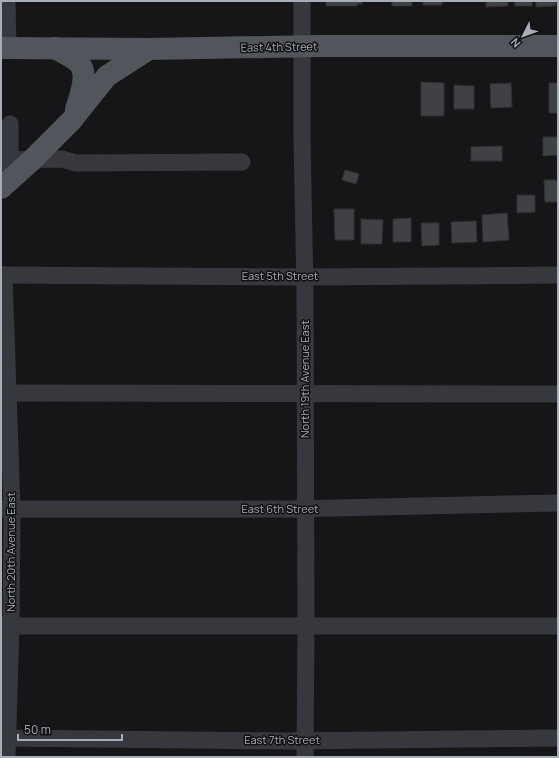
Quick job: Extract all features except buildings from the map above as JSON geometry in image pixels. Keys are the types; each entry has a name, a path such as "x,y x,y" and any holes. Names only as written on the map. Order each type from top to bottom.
{"main road":[{"name":"East 4th Street","path":"5,48 558,46"},
{"path":"55,48 78,62 83,71 83,90 71,121"},
{"path":"6,172 32,160 71,121 107,76 149,48"}],"street":[{"path":"5,48 7,1"},
{"name":"North 19th Avenue East","path":"302,1 306,627 305,749"},
{"path":"6,172 10,124"},
{"path":"32,160 62,158 76,163 242,162"},
{"name":"East 5th Street","path":"2,275 304,277 558,275"},
{"name":"North 20th Avenue East","path":"2,275 8,392 4,737 7,757"},
{"path":"8,392 558,394"},
{"name":"East 6th Street","path":"6,509 305,509 558,503"},
{"path":"6,626 558,626"},
{"name":"East 7th Street","path":"4,737 305,749 558,738"}]}
